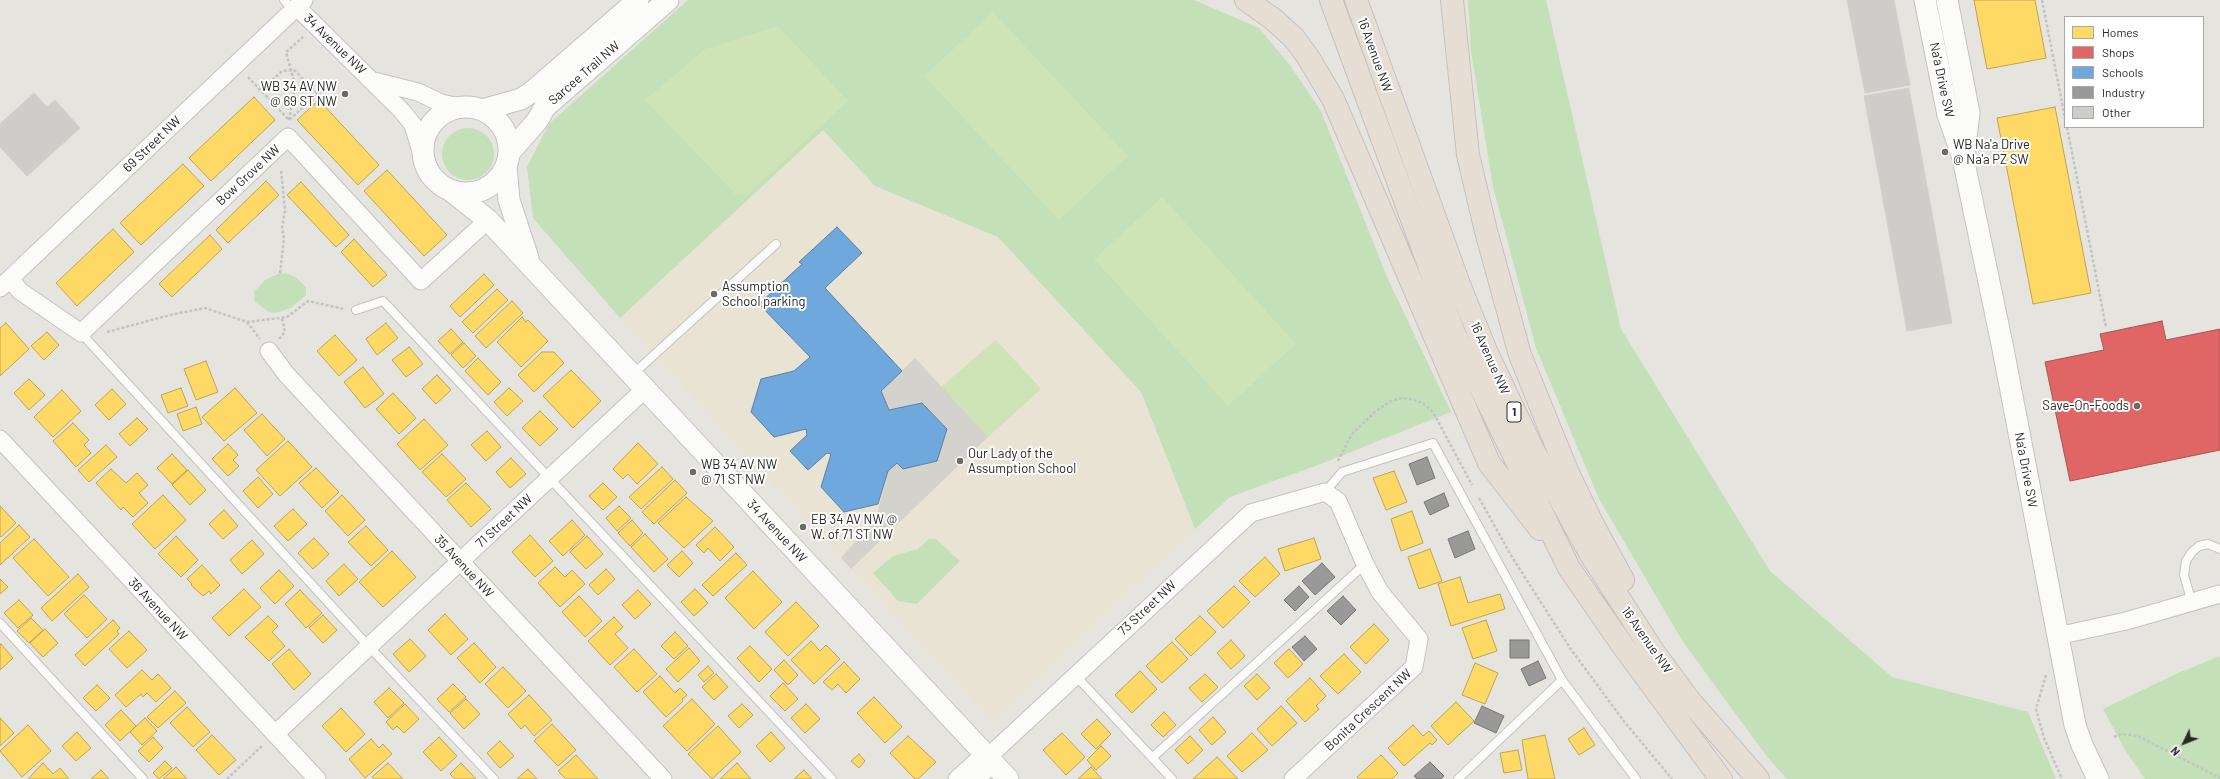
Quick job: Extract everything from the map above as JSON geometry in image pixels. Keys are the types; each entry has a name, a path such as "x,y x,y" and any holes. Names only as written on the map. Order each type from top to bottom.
{"highway":[{"path":"1246,0 1273,19 1294,38 1308,56 1333,99 1489,463 1570,568"},
{"name":"16 Avenue NW","path":"1331,0 1454,333 1570,568 1623,646 1721,779"},
{"name":"16 Avenue NW","path":"1356,0 1465,299 1492,365 1535,455 1591,555 1653,651 1690,700 1758,779"},
{"path":"1452,0 1468,155 1486,231 1520,355 1544,418 1582,503 1630,592 1697,694 1763,779"}],"street":[{"name":"Sarcee Trail NW","path":"475,109 521,99 532,92 638,0"},
{"name":"Sarcee Trail NW","path":"508,160 545,108 668,0"},
{"name":"Na'a Drive SW","path":"1925,0 1948,115 1963,158 2002,344 2075,724 2082,745 2098,779"},
{"name":"Na'a Drive SW","path":"1947,0 1969,113 1963,158"},
{"name":"34 Avenue NW","path":"294,4 353,64 374,81 413,125 424,161"},
{"name":"69 Street NW","path":"5,284 294,4"},
{"name":"34 Avenue NW","path":"374,81 418,92 441,102 455,106 475,109"},
{"path":"455,108 475,109 493,117 502,127 508,140 508,160 499,178 489,187 476,192 463,193 450,190 438,183 430,173 424,161 423,147 426,134 433,123 443,114 455,108"},
{"name":"Bow Grove NW","path":"83,336 288,137 421,282 488,220"},
{"name":"34 Avenue NW","path":"508,160 509,200 530,264"},
{"name":"34 Avenue NW","path":"450,190 488,220 530,264 638,383 1008,779"},
{"path":"5,284 20,291 83,336"},
{"name":"35 Avenue NW","path":"269,351 286,374 663,779"},
{"name":"71 Street NW","path":"275,734 550,478 638,383"},
{"name":"36 Avenue NW","path":"0,439 317,779"},
{"name":"73 Street NW","path":"958,779 977,761 988,757 1251,513 1325,492"},
{"name":"Bonita Crescent NW","path":"1293,779 1414,667 1419,639 1380,592 1365,564 1338,501 1325,492"},
{"path":"2057,636 2126,621 2220,594"},
{"name":"73 Street NW","path":"976,779 986,770 988,757"}],"lane":[{"path":"638,383 776,244"},
{"path":"356,310 383,302 832,779"},
{"path":"83,336 494,779"},
{"path":"1325,492 1342,472 1433,443 1562,680 1636,779"},
{"path":"2192,603 2184,575 2186,561 2192,552 2199,546 2208,544 2220,549"},
{"path":"1152,758 1365,564"},
{"path":"0,623 143,779"},
{"path":"1075,675 1172,779"},
{"path":"1458,779 1562,680"}],"path":[{"path":"2042,0 2064,113"},
{"path":"286,52 295,85 288,125"},
{"path":"261,90 282,71 294,70 318,94"},
{"path":"248,77 289,120"},
{"path":"289,120 328,85"},
{"path":"2067,128 2106,327"},
{"path":"280,273 284,239 282,227 285,211 281,169"},
{"path":"83,336 205,308 247,322 282,318 295,312 308,301 340,309 356,310"},
{"path":"247,322 269,351 285,332 282,318"},
{"path":"2036,709 2044,738 2062,779"},
{"path":"227,779 275,734"},
{"path":"2114,737 2122,734 2138,736 2220,778"}],"shaded area":[{"name":"Our Lady of the Assumption School","path":"823,130 875,187 998,237 1141,392 1195,529 992,722 620,318"},
{"path":"915,358 988,437 851,569 841,558 876,519 888,471 897,463 903,469 937,461 947,429 922,403 889,410 881,391"}],"green space":[{"path":"688,0 1194,0 1259,28 1290,65 1321,111 1387,277 1451,412 1326,462 1230,497 1195,529 1141,392 998,237 875,186 823,130 620,318 533,218 527,167 549,124"},
{"path":"1468,0 1546,0 1621,329 1770,571 1892,677 2028,712 2056,779 1787,779 1768,758 1683,642 1599,499 1536,348 1493,187 1471,51"},
{"path":"993,12 1128,156 1059,220 924,76"},
{"path":"778,26 848,101 747,195 735,194 645,100 705,49"},
{"path":"463,128 473,128 487,135 494,149 494,159 487,173 473,180 463,180 453,176 446,169 442,159 442,149 446,139 453,132"},
{"path":"1162,197 1296,344 1228,406 1094,259"},
{"path":"280,273 288,274 297,278 306,288 306,295 291,308 276,313 269,312 255,302 254,292 265,280"},
{"path":"996,340 1041,389 988,437 941,387"},
{"path":"929,539 936,539 960,561 917,604 898,601 873,573 893,556 918,549"},
{"path":"2220,656 2220,779 2145,779 2125,750 2103,709 2178,673"}],"building: Homes":[{"path":"1974,0 2035,0 2046,58 1987,69"},
{"path":"254,97 275,120 211,181 189,158"},
{"path":"319,100 379,165 358,185 297,120"},
{"path":"2055,107 2091,293 2033,304 1997,118"},
{"path":"183,164 204,186 141,245 120,223"},
{"path":"387,170 447,235 424,256 364,191"},
{"path":"266,181 279,195 228,243 216,230"},
{"path":"301,182 349,235 336,247 287,195"},
{"path":"113,229 134,252 77,306 56,283"},
{"path":"210,235 222,249 172,297 159,284"},
{"path":"354,239 387,275 373,287 341,252"},
{"path":"484,274 494,285 460,317 450,306"},
{"path":"497,289 508,300 473,333 462,322"},
{"path":"512,301 523,313 486,348 475,336"},
{"path":"522,317 526,322 528,320 548,341 521,367 497,342"},
{"path":"6,323 29,349 0,376 0,328"},
{"path":"386,323 398,338 377,355 366,339"},
{"path":"451,329 463,342 450,354 438,341"},
{"path":"47,332 59,345 44,360 31,346"},
{"path":"335,335 357,360 339,376 317,351"},
{"path":"464,343 476,356 463,368 451,355"},
{"path":"409,347 423,364 406,377 392,360"},
{"path":"542,352 554,352 564,363 534,392 518,375"},
{"path":"478,358 501,382 488,395 465,371"},
{"path":"206,361 218,392 196,400 184,369"},
{"path":"363,367 384,394 365,408 344,382"},
{"path":"571,370 601,401 573,428 543,396"},
{"path":"437,375 451,390 436,404 422,389"},
{"path":"29,379 45,395 29,410 14,393"},
{"path":"181,388 188,406 168,413 161,395"},
{"path":"235,388 257,413 224,441 202,417"},
{"path":"509,388 523,401 507,416 494,402"},
{"path":"112,389 126,404 109,420 95,405"},
{"path":"62,390 81,411 53,437 34,417"},
{"path":"393,393 416,418 399,434 376,409"},
{"path":"196,407 202,424 183,431 177,414"},
{"path":"540,411 558,429 540,446 522,428"},
{"path":"262,414 285,439 267,456 244,430"},
{"path":"137,418 148,429 130,446 119,434"},
{"path":"424,419 448,445 420,470 397,444"},
{"path":"73,423 89,440 84,445 91,453 76,467 53,441"},
{"path":"487,431 501,447 486,461 471,445"},
{"path":"288,441 312,467 280,496 256,470"},
{"path":"638,443 658,464 637,484 628,474 623,479 613,469"},
{"path":"228,444 238,455 233,460 239,466 228,476 212,459"},
{"path":"106,445 117,457 89,482 78,470"},
{"path":"172,454 187,470 172,484 157,468"},
{"path":"442,454 466,479 446,497 422,472"},
{"path":"511,458 526,474 510,488 496,472"},
{"path":"662,467 673,479 641,509 629,497"},
{"path":"316,468 339,492 322,508 299,483"},
{"path":"111,469 126,483 137,473 148,485 139,493 148,503 133,517 123,507 121,510 96,483"},
{"path":"188,470 206,490 190,505 172,485"},
{"path":"1394,471 1407,502 1386,510 1373,478"},
{"path":"258,477 273,494 258,508 243,491"},
{"path":"675,480 687,493 654,524 642,512"},
{"path":"466,483 491,509 471,527 447,500"},
{"path":"603,483 617,497 603,510 589,496"},
{"path":"163,495 186,520 155,549 132,524"},
{"path":"342,495 365,520 348,536 325,511"},
{"path":"686,497 713,521 684,548 658,523"},
{"path":"0,506 16,523 1,537 0,536"},
{"path":"619,506 631,518 617,531 606,518"},
{"path":"293,509 307,524 288,541 274,526"},
{"path":"224,510 238,526 223,539 209,524"},
{"path":"1412,511 1423,543 1401,551 1391,519"},
{"path":"572,520 585,535 563,556 549,541"},
{"path":"632,520 643,533 630,546 618,533"},
{"path":"19,525 30,537 0,565 0,543"},
{"path":"366,526 388,550 371,566 348,542"},
{"path":"715,527 734,547 720,561 708,548 704,553 696,545"},
{"path":"645,534 668,559 654,572 631,547"},
{"path":"530,535 553,561 535,577 512,552"},
{"path":"176,536 198,560 181,577 158,554"},
{"path":"587,536 603,554 586,569 570,552"},
{"path":"314,538 329,554 313,569 298,553"},
{"path":"1314,538 1321,559 1285,571 1278,549"},
{"path":"34,539 69,577 48,596 13,558"},
{"path":"252,540 264,554 242,574 230,560"},
{"path":"1430,549 1442,581 1419,589 1408,557"},
{"path":"392,551 416,577 383,607 359,582"},
{"path":"682,551 693,563 679,577 667,565"},
{"path":"736,553 747,565 713,596 702,585"},
{"path":"1265,557 1280,574 1255,597 1239,581"},
{"path":"344,564 358,579 339,596 326,581"},
{"path":"202,565 220,585 211,594 209,591 203,596 187,579"},
{"path":"555,567 565,577 572,570 585,584 560,607 538,583"},
{"path":"606,569 615,579 598,595 589,585"},
{"path":"279,570 294,586 275,604 260,588"},
{"path":"753,571 782,602 754,629 725,598"},
{"path":"78,574 89,587 52,621 41,608"},
{"path":"1460,577 1468,603 1500,594 1505,609 1451,626 1438,584"},
{"path":"0,579 8,587 0,594"},
{"path":"1234,586 1250,602 1223,628 1207,611"},
{"path":"244,589 261,607 229,636 212,618"},
{"path":"695,589 708,603 694,616 681,602"},
{"path":"300,590 322,613 306,628 285,604"},
{"path":"638,590 651,604 635,619 622,605"},
{"path":"84,595 107,619 87,638 64,614"},
{"path":"579,596 602,621 585,637 562,612"},
{"path":"19,600 33,615 18,628 4,613"},
{"path":"796,602 819,626 788,656 765,632"},
{"path":"445,614 468,639 451,655 428,630"},
{"path":"323,615 337,630 323,643 309,628"},
{"path":"268,616 278,626 272,632 285,646 269,661 245,637"},
{"path":"1200,616 1216,632 1191,656 1175,639"},
{"path":"614,617 623,627 615,634 628,648 610,665 588,641"},
{"path":"31,618 43,630 29,643 17,631"},
{"path":"113,620 120,628 117,631 119,634 85,666 75,655"},
{"path":"1486,620 1497,651 1473,659 1462,628"},
{"path":"1374,624 1389,640 1366,664 1350,647"},
{"path":"45,629 58,643 43,657 30,643"},
{"path":"129,631 147,650 127,668 109,649"},
{"path":"675,632 688,646 674,659 661,646"},
{"path":"410,639 426,656 409,672 393,654"},
{"path":"1231,640 1245,656 1231,669 1217,653"},
{"path":"811,641 820,651 826,645 840,659 814,684 791,660"},
{"path":"1172,642 1188,659 1162,683 1146,666"},
{"path":"474,643 496,667 480,683 457,658"},
{"path":"1,644 13,658 0,670 0,645"},
{"path":"750,646 772,669 759,682 737,658"},
{"path":"689,648 700,661 678,682 666,669"},
{"path":"289,649 311,674 294,690 272,664"},
{"path":"634,649 657,674 637,692 614,667"},
{"path":"1289,649 1303,664 1288,678 1274,663"},
{"path":"1344,654 1361,672 1338,694 1320,676"},
{"path":"784,660 798,675 788,685 774,670"},
{"path":"844,662 860,679 846,693 838,684 832,690 823,682"},
{"path":"1475,663 1498,673 1485,704 1462,695"},
{"path":"708,666 714,673 704,682 698,675"},
{"path":"503,667 526,691 508,708 485,684"},
{"path":"142,670 152,680 158,674 171,688 156,702 147,693 143,697 141,694 126,707 115,695"},
{"path":"1140,671 1157,689 1132,713 1115,695"},
{"path":"716,674 728,687 714,700 702,687"},
{"path":"1205,674 1218,687 1202,702 1189,688"},
{"path":"1257,674 1270,688 1257,700 1244,686"},
{"path":"660,676 675,693 680,688 687,695 682,699 683,701 666,717 643,692"},
{"path":"1310,678 1326,696 1316,706 1319,709 1305,722 1286,701"},
{"path":"783,683 798,699 785,711 770,696"},
{"path":"453,684 466,697 449,712 437,699"},
{"path":"97,685 110,698 96,711 83,698"},
{"path":"389,688 404,703 388,718 374,702"},
{"path":"175,691 186,703 158,728 147,717"},
{"path":"529,695 552,720 534,736 525,725 521,729 508,714"},
{"path":"874,697 902,727 885,743 857,713"},
{"path":"466,699 480,714 464,729 450,713"},
{"path":"692,699 715,724 687,751 663,726"},
{"path":"1456,702 1474,721 1448,745 1431,726"},
{"path":"405,704 419,719 404,733 397,726 393,730 386,722"},
{"path":"742,704 753,715 739,728 728,716"},
{"path":"806,704 820,719 805,733 791,718"},
{"path":"1281,706 1297,723 1272,746 1257,729"},
{"path":"187,707 210,732 193,747 170,723"},
{"path":"341,708 365,734 346,752 322,726"},
{"path":"121,710 136,726 120,741 105,725"},
{"path":"1164,712 1176,725 1163,737 1151,725"},
{"path":"1213,717 1226,732 1212,745 1199,730"},
{"path":"0,718 14,733 0,746"},
{"path":"145,718 157,731 142,745 130,732"},
{"path":"1097,719 1111,734 1096,749 1081,734"},
{"path":"552,724 576,750 558,766 534,741"},
{"path":"28,725 51,751 22,777 0,751"},
{"path":"1413,725 1423,736 1429,731 1437,740 1432,745 1430,743 1404,766 1388,748"},
{"path":"718,726 741,752 712,779 688,754"},
{"path":"1584,728 1595,745 1579,755 1568,739"},
{"path":"77,732 91,748 76,761 62,746"},
{"path":"771,732 785,748 770,762 756,746"},
{"path":"1062,733 1085,757 1066,775 1043,750"},
{"path":"1252,733 1268,750 1242,772 1227,756"},
{"path":"212,735 236,760 219,775 196,750"},
{"path":"1545,735 1555,779 1528,779 1522,740"},
{"path":"908,736 936,762 918,779 915,779 890,753"},
{"path":"1190,736 1203,750 1188,764 1175,750"},
{"path":"153,737 163,748 149,762 138,751"},
{"path":"439,737 457,756 441,771 423,752"},
{"path":"371,739 379,748 383,744 392,754 365,778 349,759"},
{"path":"500,741 514,756 500,768 487,753"},
{"path":"1101,746 1111,756 1096,770 1087,760"},
{"path":"1518,750 1522,770 1504,773 1500,753"},
{"path":"859,754 865,761 859,768 851,761"},
{"path":"576,755 598,779 566,779 558,771"},
{"path":"1381,755 1398,773 1392,779 1359,779 1357,777"},
{"path":"1217,757 1238,779 1193,779"},
{"path":"165,761 172,768 159,779 153,773"},
{"path":"43,763 53,774 60,768 69,779 28,779"},
{"path":"388,763 403,779 374,779 372,777"},
{"path":"461,763 476,779 455,779 450,774"},
{"path":"737,763 751,779 720,779"},
{"path":"176,767 187,779 163,779"},
{"path":"1091,767 1102,779 1078,779"},
{"path":"528,769 537,779 517,779"},
{"path":"101,770 109,779 91,779"},
{"path":"804,770 812,779 794,779"}],"building: Shops":[{"name":"Save-On-Foods","path":"2162,321 2166,340 2220,329 2220,450 2070,481 2045,362 2104,350 2100,334"}],"building: Schools":[{"path":"837,227 862,253 825,288 902,371 881,391 889,410 922,403 947,429 937,461 903,469 897,463 888,471 878,504 844,512 821,487 831,454 827,453 808,470 790,451 807,435 806,429 774,437 751,412 761,379 794,371 810,357 759,304 802,264 799,262"}],"building: Industry":[{"path":"1427,457 1435,478 1417,485 1409,464"},
{"path":"1444,493 1449,506 1430,515 1424,502"},
{"path":"1468,531 1475,549 1455,558 1448,539"},
{"path":"1322,563 1335,577 1315,595 1302,581"},
{"path":"1299,586 1309,597 1295,611 1284,600"},
{"path":"1343,596 1356,610 1341,625 1327,611"},
{"path":"1305,636 1317,649 1304,661 1292,647"},
{"path":"1510,640 1529,640 1529,658 1510,658"},
{"path":"1538,661 1546,678 1529,686 1521,669"},
{"path":"1482,706 1504,716 1496,733 1474,723"},
{"path":"1430,762 1444,776 1441,779 1417,779 1414,776"}],"building: Other":[{"path":"1847,0 1894,0 1910,85 1865,93"},
{"path":"1909,88 1952,323 1907,331 1864,96"},
{"path":"34,93 47,107 55,100 80,128 27,176 0,147 0,124"}],"place":[{"name":"WB 34 AV NW @ 69 ST NW","path":"345,94"},
{"name":"WB Na'a Drive @ Na'a PZ SW","path":"1945,152"},
{"name":"Assumption School parking","path":"714,294"},
{"name":"Save-On-Foods","path":"2137,406"},
{"name":"Our Lady of the Assumption School","path":"960,461"},
{"name":"WB 34 AV NW @ 71 ST NW","path":"693,472"},
{"name":"EB 34 AV NW @ W. of 71 ST NW","path":"803,527"}]}
